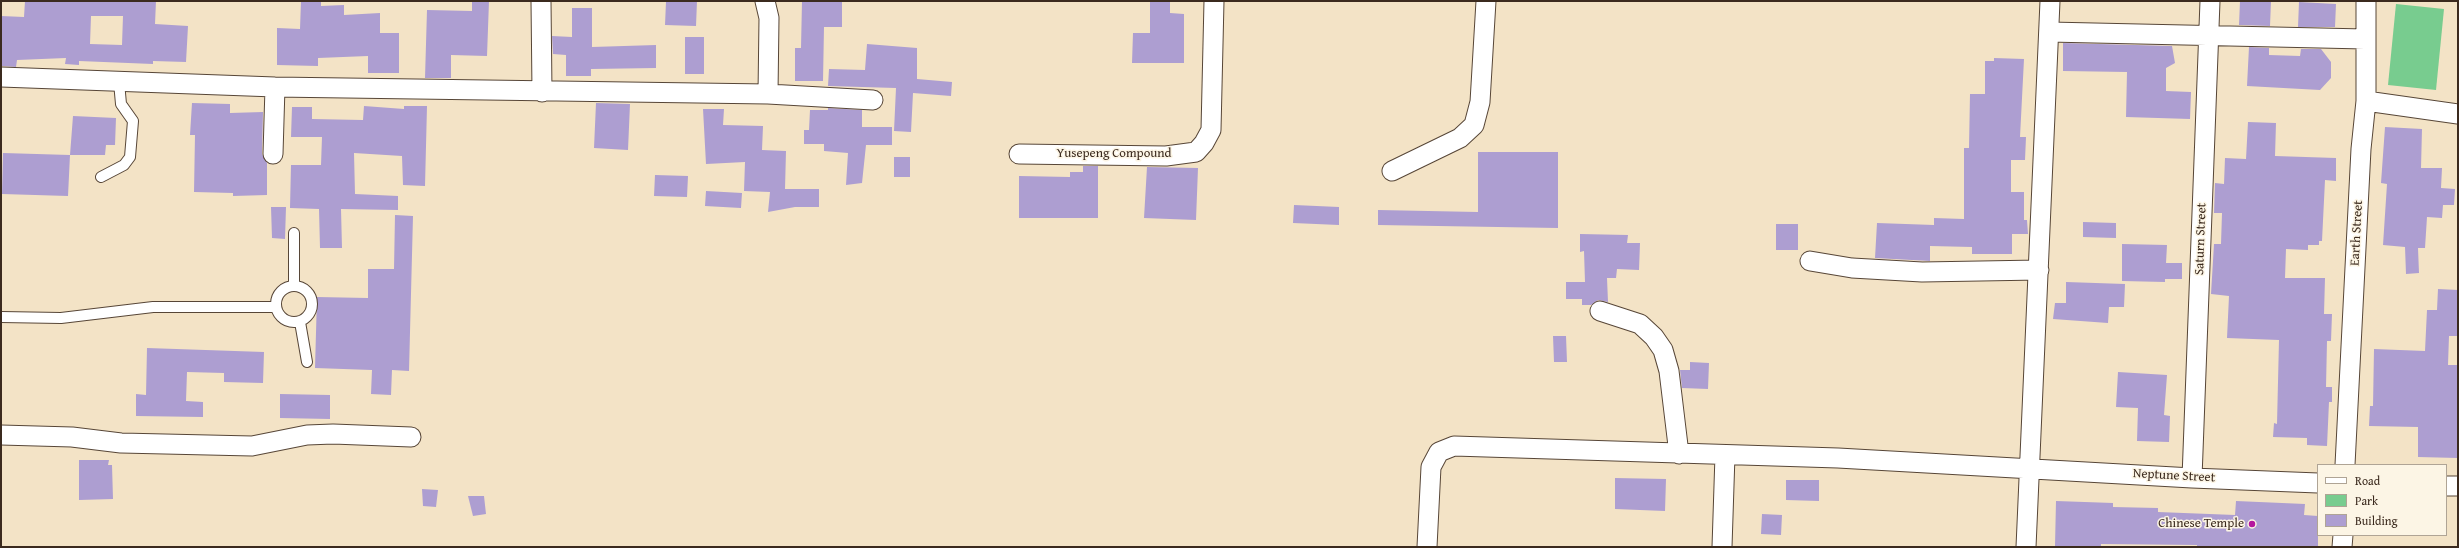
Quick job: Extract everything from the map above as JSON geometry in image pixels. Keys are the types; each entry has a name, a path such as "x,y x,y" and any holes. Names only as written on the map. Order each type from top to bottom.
{"street":[{"path":"541,1 542,92"},
{"path":"765,1 769,18 768,94"},
{"name":"Yusepeng Compound","path":"1019,154 1166,156 1196,152 1204,143 1211,130 1214,1"},
{"path":"1392,171 1460,138 1474,125 1480,102 1486,1"},
{"path":"2026,547 2050,1"},
{"name":"Saturn Street","path":"2192,478 2210,1"},
{"name":"Earth Street","path":"2345,464 2361,149 2366,101 2366,1"},
{"path":"2049,32 2209,34 2365,39"},
{"path":"1,77 275,87 542,92 768,94 873,100"},
{"path":"273,154 275,87"},
{"path":"2366,101 2458,114"},
{"path":"1810,261 1852,268 1922,272 2039,270"},
{"path":"1600,311 1640,324 1654,337 1663,350 1668,371 1679,454"},
{"path":"1,435 72,437 121,443 252,446 314,435 411,437"},
{"name":"Neptune Street","path":"1428,547 1431,467 1434,459 1446,448 1454,446 1838,458 2030,467 2192,478 2317,483"},
{"path":"1722,547 1725,455"},
{"path":"2447,486 2458,486"},
{"path":"2342,547 2343,536"}],"lane":[{"path":"101,177 124,165 130,157 133,121 121,104 119,82"},
{"path":"294,233 294,286"},
{"path":"294,286 304,289 312,296 313,307 309,317 300,322 289,322 280,317 275,307 277,297 284,289 294,286"},
{"path":"1,317 61,318 153,307 275,307"},
{"path":"300,322 307,362"}],"green space":[{"path":"2396,4 2444,9 2436,90 2388,85"}],"building":[{"path":"25,1 156,1 155,24 188,26 186,62 153,61 153,64 79,61 79,65 65,64 66,58 17,60 16,67 1,66 1,16 24,17","holes":["91,16 123,16 122,45 90,44"]},
{"path":"301,1 321,1 321,6 344,5 344,15 380,13 380,33 399,33 399,73 368,73 368,56 318,58 318,66 277,65 277,28 300,29"},
{"path":"472,1 489,1 487,56 451,55 451,78 425,78 427,10 472,11"},
{"path":"697,1 696,26 665,25 666,2"},
{"path":"802,1 842,1 842,27 824,27 823,81 795,81 795,48 801,48"},
{"path":"1150,1 1170,1 1170,13 1184,14 1184,63 1132,63 1133,33 1150,33"},
{"path":"2240,1 2271,1 2270,26 2239,25"},
{"path":"2299,2 2336,4 2335,27 2298,27"},
{"path":"572,8 592,8 592,47 656,45 656,68 591,69 591,76 566,76 566,55 553,54 552,36 572,37"},
{"path":"685,37 704,37 704,74 685,74"},
{"path":"2063,43 2172,46 2175,63 2166,68 2166,91 2191,92 2190,119 2126,117 2127,72 2063,71"},
{"path":"867,44 917,48 917,79 952,82 951,96 913,93 911,132 894,131 896,88 828,86 829,69 865,70"},
{"path":"2249,47 2269,48 2269,55 2300,56 2301,49 2321,49 2331,62 2331,78 2320,90 2247,86"},
{"path":"1994,58 2024,59 2020,137 2026,137 2025,160 2011,160 2011,192 2024,192 2024,220 2027,220 2028,234 2012,234 2012,254 1972,254 1972,247 1930,246 1930,261 1875,258 1877,223 1934,225 1934,218 1964,219 1964,148 1969,148 1970,94 1985,94 1985,61 1994,61"},
{"path":"192,103 230,104 230,113 263,112 262,154 267,163 267,195 233,196 233,193 194,192 195,135 190,135"},
{"path":"596,103 630,104 628,150 594,148"},
{"path":"364,106 404,109 404,106 427,106 425,186 403,185 402,156 354,153 355,194 398,196 398,210 341,209 342,248 320,248 319,209 290,208 291,165 321,165 322,137 291,137 292,107 312,107 312,119 363,120"},
{"path":"828,108 862,110 862,127 892,127 892,145 866,145 862,183 846,185 848,153 824,151 824,144 804,144 804,130 809,130 810,110 828,110"},
{"path":"703,109 724,109 723,125 763,126 762,150 786,151 785,189 819,189 819,207 795,207 768,212 770,192 744,191 745,162 706,164"},
{"path":"73,116 116,118 115,145 106,145 105,155 70,155"},
{"path":"2248,122 2276,123 2275,156 2336,158 2336,181 2325,180 2322,241 2319,241 2319,245 2308,245 2308,250 2286,249 2285,278 2325,278 2324,314 2332,314 2331,341 2327,341 2326,387 2332,387 2332,402 2329,402 2327,446 2307,445 2307,438 2273,437 2274,423 2277,424 2279,340 2227,338 2229,296 2211,294 2214,244 2221,244 2222,213 2214,213 2215,183 2224,184 2225,158 2246,159"},
{"path":"2385,127 2422,129 2421,168 2442,168 2441,188 2455,189 2454,205 2443,205 2442,218 2427,217 2425,248 2418,248 2419,273 2406,274 2405,247 2383,245 2387,184 2381,183"},
{"path":"1478,152 1558,152 1558,228 1378,225 1378,210 1478,212"},
{"path":"3,153 70,155 68,196 2,194"},
{"path":"894,157 910,157 910,177 894,177"},
{"path":"1083,166 1098,166 1098,218 1019,218 1019,176 1070,177 1070,172 1083,172"},
{"path":"1147,167 1198,168 1196,220 1144,218"},
{"path":"655,175 688,176 687,197 654,196"},
{"path":"706,191 742,193 741,208 705,206"},
{"path":"1294,205 1339,207 1339,225 1293,223"},
{"path":"271,207 286,207 285,239 272,238"},
{"path":"395,215 413,216 409,371 392,370 391,395 371,394 372,370 315,368 317,297 368,298 368,269 394,269"},
{"path":"2083,222 2116,223 2116,238 2083,237"},
{"path":"1776,224 1798,224 1798,250 1776,250"},
{"path":"1580,234 1628,235 1627,243 1640,243 1639,270 1617,269 1616,278 1607,278 1608,302 1598,300 1591,305 1582,305 1582,299 1566,299 1566,282 1585,282 1584,251 1580,252"},
{"path":"2122,244 2167,245 2166,263 2182,263 2182,279 2165,279 2165,282 2122,281"},
{"path":"2066,282 2125,284 2124,307 2109,307 2108,323 2053,319 2055,303 2066,303"},
{"path":"2438,289 2458,290 2458,336 2449,336 2448,365 2458,365 2458,458 2418,457 2418,427 2369,426 2370,406 2373,406 2374,349 2425,351 2427,310 2437,310"},
{"path":"1553,336 1566,336 1567,362 1554,362"},
{"path":"147,348 264,352 263,383 224,382 224,373 187,372 186,401 203,402 203,417 136,416 136,394 146,395"},
{"path":"1690,362 1709,363 1708,389 1682,388 1680,370 1690,370"},
{"path":"2118,372 2167,375 2164,415 2170,416 2169,442 2137,441 2138,408 2116,407"},
{"path":"280,394 330,395 330,419 280,418"},
{"path":"79,460 109,460 108,465 112,465 113,499 79,500"},
{"path":"1615,478 1666,479 1665,511 1615,509"},
{"path":"1786,480 1819,480 1819,501 1786,500"},
{"path":"422,489 438,490 436,507 423,506"},
{"path":"468,496 484,496 486,514 473,516"},
{"path":"2056,501 2113,503 2113,507 2158,508 2158,512 2235,515 2236,501 2305,504 2304,515 2317,516 2318,547 2197,547 2197,545 2101,544 2101,547 2055,546"},
{"path":"1762,514 1782,515 1781,535 1761,534"}],"place":[{"name":"Chinese Temple","path":"2252,524"}]}
